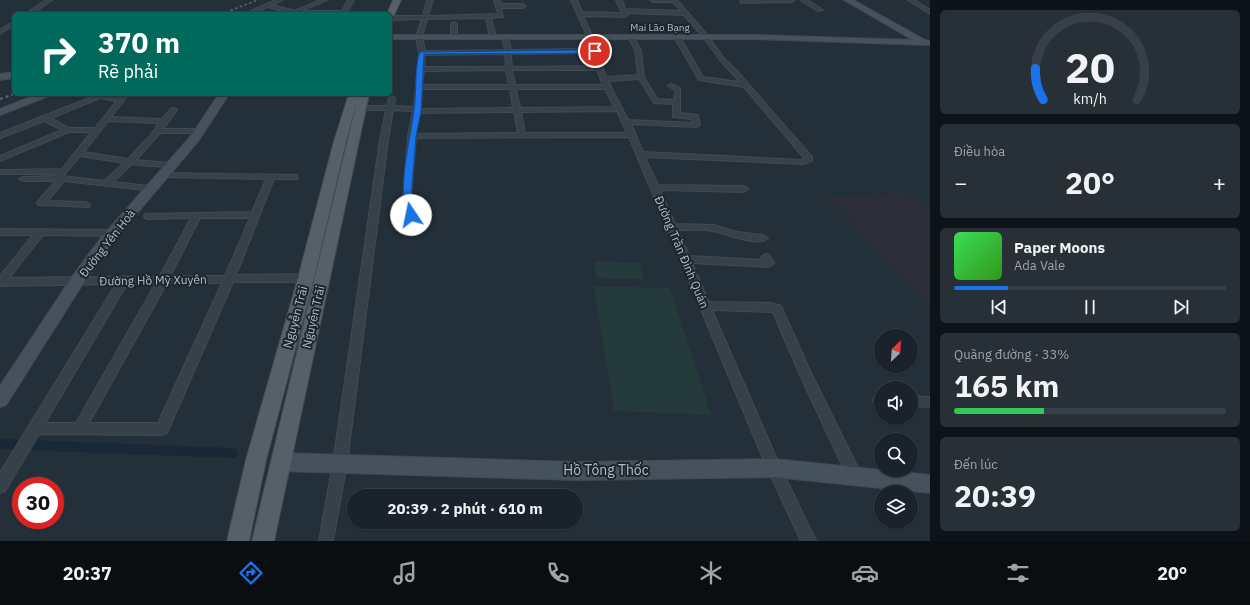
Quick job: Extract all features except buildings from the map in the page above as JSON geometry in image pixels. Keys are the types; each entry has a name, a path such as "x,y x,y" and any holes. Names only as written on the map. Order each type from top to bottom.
{"main road":[{"path":"383,12 389,0"},
{"path":"392,12 397,0"},
{"name":"Nguyễn Trãi","path":"238,541 256,460 306,278 340,141 360,99"},
{"name":"Nguyên Trãi","path":"263,541 360,99"},
{"path":"256,460 281,462"}],"street":[{"path":"31,12 49,0"},
{"path":"255,12 280,0"},
{"path":"296,12 324,0"},
{"path":"344,12 351,0"},
{"path":"416,231 407,200 412,136 418,110 422,53 419,37 430,0"},
{"name":"Đường Trần Đình Quán","path":"574,0 595,51 599,68 632,135 774,468 809,541"},
{"path":"619,0 625,15"},
{"path":"639,154 803,162 808,161 808,157 777,124 674,0 653,0"},
{"path":"743,2 792,0"},
{"path":"803,0 820,10"},
{"path":"848,0 928,43"},
{"path":"860,0 928,43"},
{"path":"911,0 930,12"},
{"path":"392,16 424,18 501,16 498,3 523,6"},
{"path":"267,5 291,12"},
{"path":"580,14 666,15 685,13"},
{"path":"488,16 494,37"},
{"path":"0,32 12,24"},
{"path":"454,24 454,37"},
{"name":"Mai Lão Bạng","path":"392,37 755,37 928,43"},
{"path":"505,37 509,69 514,87 522,136"},
{"path":"631,37 638,50 641,77 654,100 656,102 677,102"},
{"path":"677,37 702,80 745,84"},
{"path":"422,53 595,51"},
{"path":"420,69 599,68"},
{"path":"0,77 12,75"},
{"path":"419,87 514,87 606,83 641,77"},
{"path":"626,122 696,125 695,117 676,116 678,89 671,86"},
{"path":"0,107 29,96"},
{"path":"0,112 41,96"},
{"path":"0,136 96,96"},
{"path":"100,96 105,98 124,97"},
{"name":"Đường Yên Hoà","path":"0,400 77,281 113,233 201,131 223,96"},
{"path":"86,205 41,203 78,153 124,97"},
{"path":"360,99 391,103 418,110 619,109"},
{"path":"326,541 340,463 384,140 391,103"},
{"path":"106,184 158,131 173,110"},
{"path":"45,118 68,130"},
{"path":"105,119 164,121"},
{"path":"0,160 68,130 97,130"},
{"path":"158,131 201,131"},
{"path":"412,136 632,135"},
{"path":"78,153 130,161 167,170 271,177 294,177"},
{"path":"0,172 61,176 150,190"},
{"path":"23,179 61,176"},
{"path":"35,428 162,429 229,279 271,177"},
{"path":"655,187 744,189"},
{"path":"148,216 255,216"},
{"path":"79,429 164,279 197,216"},
{"path":"671,227 714,228 736,235 763,238"},
{"path":"0,232 113,233"},
{"path":"2,284 40,233"},
{"path":"685,259 767,264 769,263 766,257"},
{"name":"Đường Hồ Mỹ Xuyên","path":"2,284 164,279 306,278"},
{"path":"0,486 124,280"},
{"path":"704,306 772,307 779,310 805,373 854,475"},
{"path":"918,401 930,402"},
{"name":"Hồ Tông Thốc","path":"281,462 577,471 774,468 930,484"}],"shaded area":[{"path":"907,193 930,213 930,309 829,196"}],"green space":[{"path":"594,261 640,263 644,279 597,278"},
{"path":"593,286 670,288 711,415 614,411"}],"waterway":[{"path":"0,444 233,453"}],"railway":[{"path":"226,12 258,0"},
{"path":"0,99 12,95"}],"route":[{"path":"411,215 407,197 409,186 410,154 417,111 422,53 595,51"}]}
